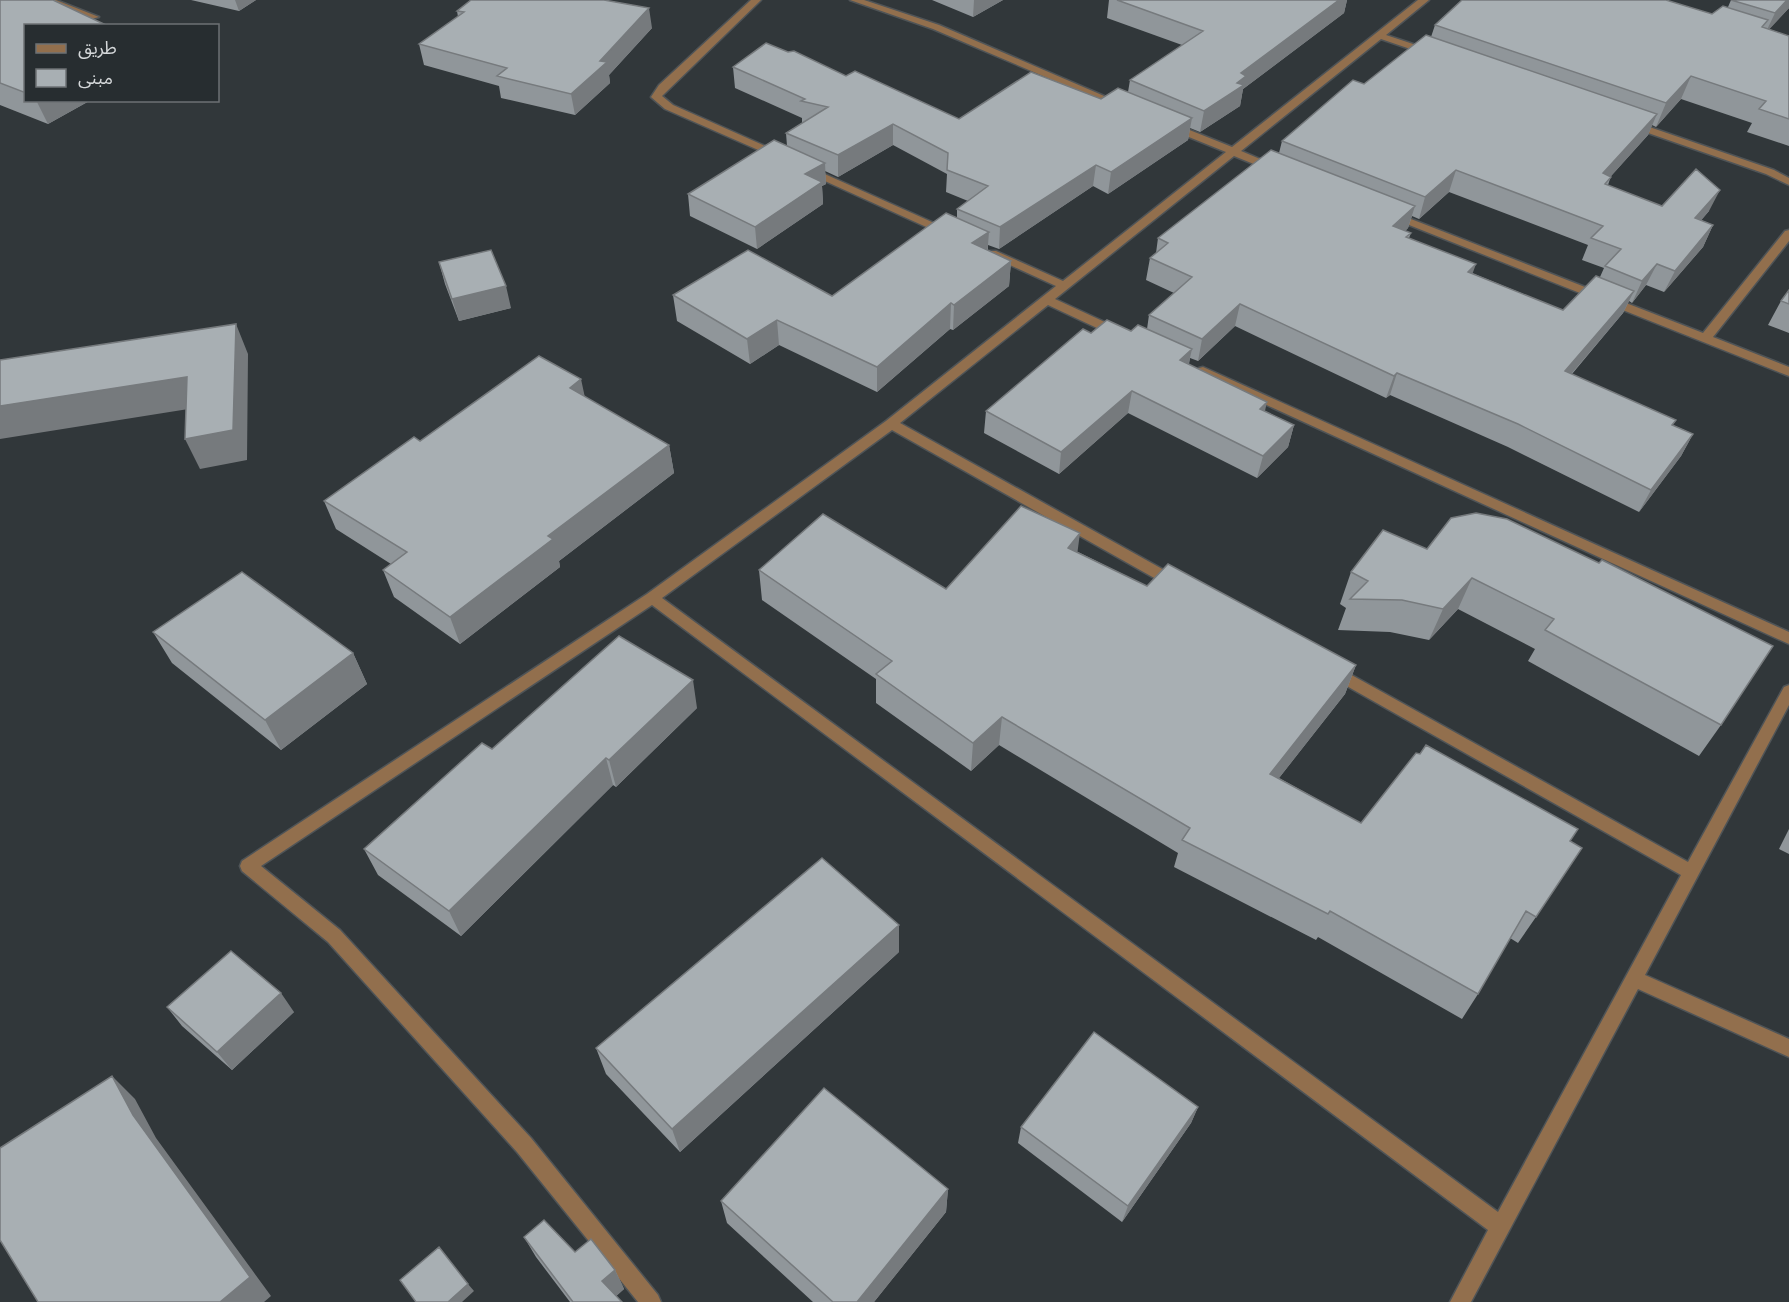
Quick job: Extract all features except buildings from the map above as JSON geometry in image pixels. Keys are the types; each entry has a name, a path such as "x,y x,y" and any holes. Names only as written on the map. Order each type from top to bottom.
{"street":[{"path":"47,0 94,17"},
{"path":"756,0 663,87 656,98 669,107 958,238"},
{"path":"855,0 936,27 1134,111"},
{"path":"651,1302 524,1145 334,936 248,866 652,598 891,424 1424,0"},
{"path":"1380,36 1436,55"},
{"path":"1625,121 1770,172 1789,182"},
{"path":"1167,125 1288,174"},
{"path":"1376,209 1789,372"},
{"path":"1705,339 1789,233"},
{"path":"980,247 1065,286"},
{"path":"1047,300 1134,340"},
{"path":"1189,365 1789,638"},
{"path":"891,424 1193,593"},
{"path":"652,598 1501,1227"},
{"path":"1318,663 1692,873"},
{"path":"1460,1302 1789,690"},
{"path":"1635,979 1789,1048"}]}
